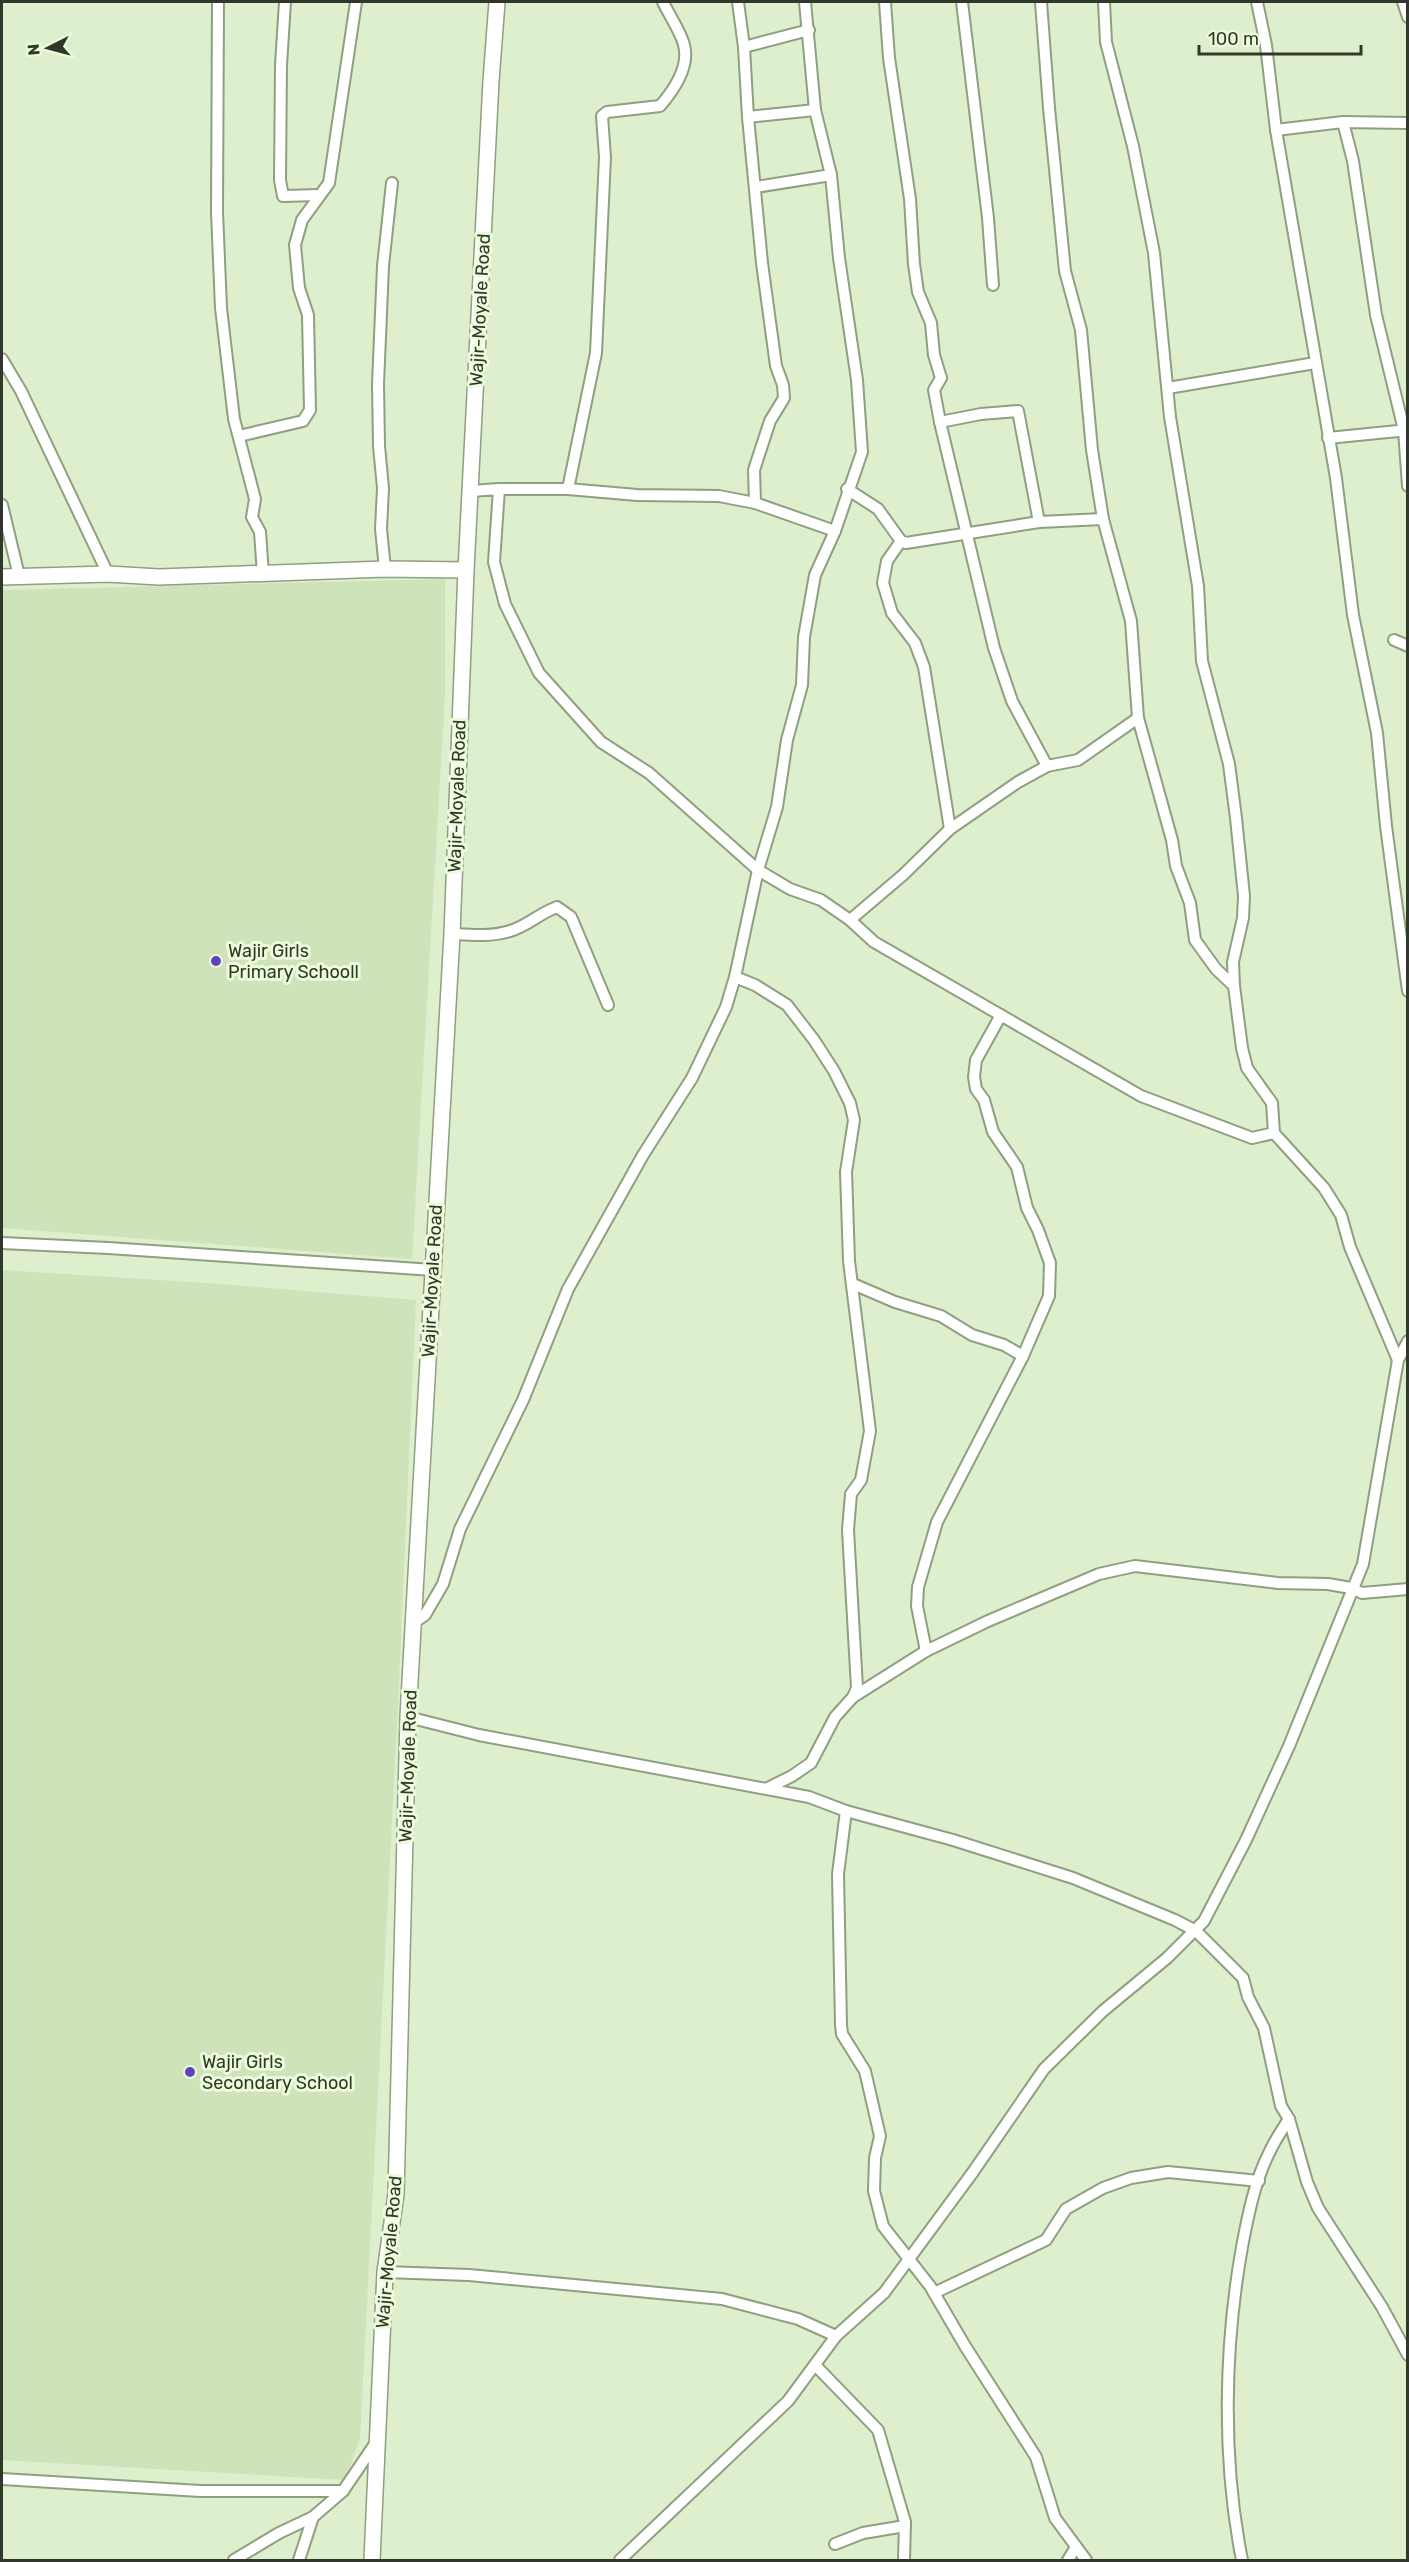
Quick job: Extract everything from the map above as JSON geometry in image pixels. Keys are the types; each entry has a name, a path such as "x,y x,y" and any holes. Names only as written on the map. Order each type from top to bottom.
{"main road":[{"name":"Wajir-Moyale Road","path":"372,2560 385,2272 396,2194 408,1717 452,934 466,570 497,2"},
{"path":"2,577 108,574 159,578 385,569 466,570"}],"street":[{"path":"218,2 217,212 221,308 234,418 255,499 252,517 260,532 264,574"},
{"path":"285,2 281,65 280,180 284,196 320,195"},
{"path":"239,436 303,421 310,410 308,315 299,288 295,245 302,220 329,183 356,2"},
{"path":"568,489 596,353 604,157 602,116 606,112 660,106 675,86 684,63 684,46 663,2"},
{"path":"738,2 744,47 748,117 762,263 776,366 783,384 784,398 770,422 754,470 755,503"},
{"path":"413,1623 424,1616 442,1584 460,1529 523,1400 568,1289 643,1155 692,1078 726,1007 735,978 758,870 777,807 787,740 802,685 804,637 814,575 834,531 862,452 856,380 839,258 831,175 815,111 805,2"},
{"path":"885,2 889,58 910,199 918,292 932,323 934,355 941,378 934,390 940,422 965,533 1001,669 1012,701 1047,766"},
{"path":"962,2 988,218 993,285"},
{"path":"1041,2 1048,108 1065,272 1081,330 1092,450 1103,519 1131,621 1138,718 1172,840 1176,866 1190,903 1195,939 1216,969 1234,987"},
{"path":"1104,2 1106,42 1133,146 1154,253 1170,417 1198,586 1202,661 1224,743 1236,818 1244,896 1243,918 1233,962 1242,1048 1247,1068 1272,1103 1274,1133 1324,1188 1341,1215 1353,1256 1398,1360"},
{"path":"1257,2 1266,45 1276,130 1336,478 1353,615 1377,733 1386,826 1407,991"},
{"path":"1403,2 1407,17"},
{"path":"744,47 809,30"},
{"path":"748,117 815,111"},
{"path":"1276,130 1342,122 1407,123"},
{"path":"1342,122 1353,161 1376,315 1406,430 1407,486"},
{"path":"756,187 831,175"},
{"path":"385,569 381,529 383,488 379,446 378,384 383,266 392,183"},
{"path":"2,359 21,391 108,574"},
{"path":"1168,388 1315,363"},
{"path":"940,422 981,414 1018,411 1039,522"},
{"path":"1328,438 1406,430"},
{"path":"499,489 494,562 505,604 539,673 601,742 649,773 758,870 790,889 821,900 850,920 874,942 1141,1096 1252,1138 1274,1133"},
{"path":"471,491 568,489 637,495 719,496 755,503 834,531"},
{"path":"847,489 878,509 901,541 906,543 1039,522 1103,519"},
{"path":"2,505 19,576"},
{"path":"901,541 887,561 884,583 892,613 915,643 924,667 950,830"},
{"path":"1394,640 1407,646"},
{"path":"850,920 903,875 950,830 1018,782 1047,766 1078,760 1138,718"},
{"path":"452,934 482,936 510,931 557,907 562,909 571,917 609,1005"},
{"path":"735,978 762,989 787,1005 814,1040 850,1103 854,1120 846,1172 849,1262 870,1431 861,1480 851,1494 848,1530 857,1679 853,1697"},
{"path":"926,1651 917,1605 918,1587 937,1522 1023,1356 1049,1296 1050,1263 1027,1208 1017,1167 993,1132 984,1100 976,1089 974,1077 976,1060 1001,1015"},
{"path":"2,1243 433,1270"},
{"path":"853,1284 895,1302 941,1316 972,1335 1004,1345 1023,1356"},
{"path":"620,2560 788,2401 836,2336 884,2293 1011,2120 1044,2069 1103,2011 1196,1931 1204,1921 1246,1840 1289,1746 1363,1564 1398,1360 1407,1341"},
{"path":"768,1788 811,1763 835,1717 853,1697 926,1651 988,1621 1089,1578 1135,1566 1278,1583 1328,1584 1368,1593 1407,1589"},
{"path":"408,1717 479,1735 809,1797 846,1811 953,1840 1073,1878 1196,1931 1243,1978 1248,1998 1270,2045 1281,2106 1289,2120 1306,2182 1318,2208 1382,2307 1407,2355"},
{"path":"846,1811 838,1875 842,2034 865,2071 880,2136 875,2158 874,2191 883,2226 934,2293 1036,2457 1055,2518 1086,2560"},
{"path":"1242,2560 1233,2500 1227,2389 1235,2287 1248,2215 1270,2151 1289,2120"},
{"path":"934,2293 1046,2240 1066,2209 1103,2188 1131,2178 1168,2172 1259,2181"},
{"path":"385,2272 469,2275 722,2299 798,2319 836,2336"},
{"path":"815,2365 878,2430 905,2526 904,2560"},
{"path":"234,2560 279,2533 313,2517 343,2491 377,2440"},
{"path":"2,2479 200,2491 343,2491"},
{"path":"299,2560 313,2517"},
{"path":"835,2544 863,2533 905,2526"},
{"path":"1068,2560 1076,2547"}],"shaded area":[{"name":"Wajir Girls Primary Schooll","path":"445,579 445,695 412,1259 2,1228 2,590"},
{"name":"Wajir Girls Secondary School","path":"2,1270 222,1284 416,1300 398,1705 360,2439 345,2480 2,2460"}],"place":[{"name":"Wajir Girls Primary Schooll","path":"216,961"},
{"name":"Wajir Girls Secondary School","path":"190,2072"}]}
